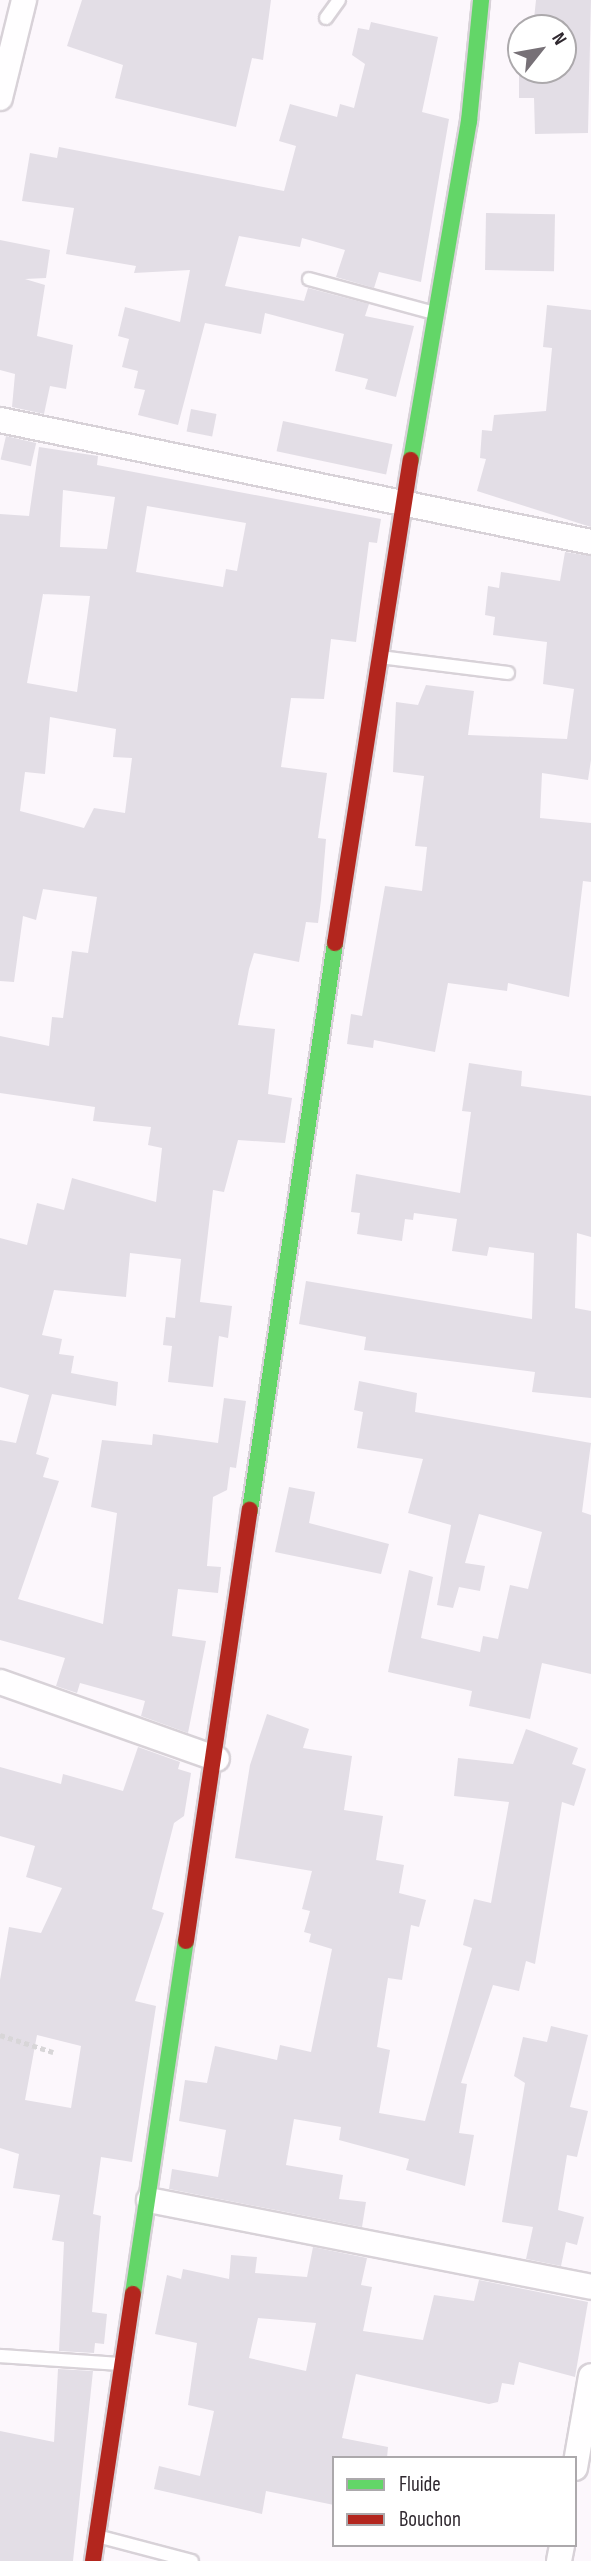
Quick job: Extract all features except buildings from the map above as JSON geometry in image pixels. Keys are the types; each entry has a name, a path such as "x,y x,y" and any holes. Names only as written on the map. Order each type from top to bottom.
{"street":[{"path":"0,98 24,0"},
{"path":"93,2561 217,1759 378,657 437,313 481,0"},
{"path":"0,420 591,542"},
{"path":"0,1682 217,1759"},
{"path":"149,2200 591,2287"},
{"path":"577,2456 591,2376"}],"lane":[{"path":"326,18 339,0"},
{"path":"309,279 437,313"},
{"path":"378,657 508,673"},
{"path":"0,2356 123,2364"},
{"path":"97,2536 192,2561"}],"path":[{"path":"0,2035 53,2052"}],"traffic: fast":[{"path":"411,460 469,121 481,0"},
{"path":"250,1510 335,943"},
{"path":"133,2294 186,1941"}],"traffic: jam":[{"path":"335,943 411,460"},
{"path":"186,1941 250,1510"},
{"path":"93,2561 133,2294"}]}
